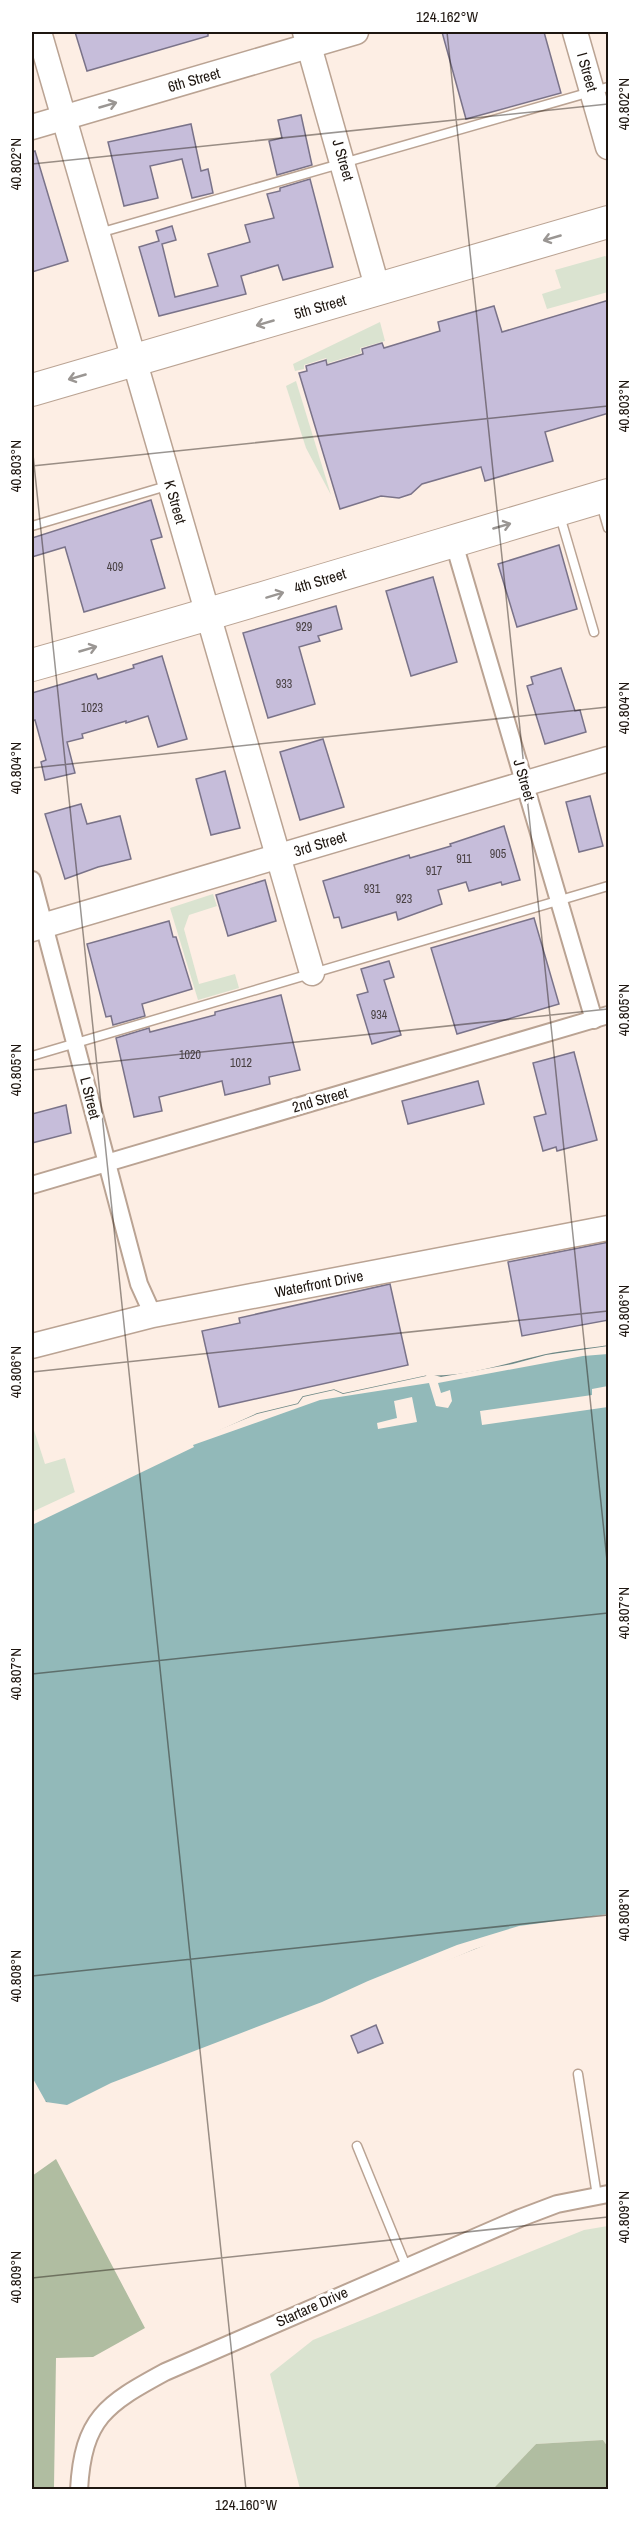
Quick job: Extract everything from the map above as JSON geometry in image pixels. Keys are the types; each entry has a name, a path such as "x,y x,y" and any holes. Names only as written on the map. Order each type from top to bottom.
{"highway":[{"name":"5th Street","path":"32,390 609,222"},
{"name":"4th Street","path":"32,665 604,497"}],"street":[{"name":"K Street","path":"39,32 312,973"},
{"name":"6th Street","path":"32,127 307,38 356,32"},
{"name":"I Street","path":"575,32 600,89 609,147"},
{"name":"J Street","path":"307,38 378,290"},
{"name":"J Street","path":"453,540 559,901 601,1018"},
{"name":"3rd Street","path":"38,927 609,759"},
{"name":"L Street","path":"32,880 38,927 76,1043 139,1284 153,1315"},
{"name":"2nd Street","path":"32,1185 601,1018"},
{"name":"Waterfront Drive","path":"32,1346 153,1315 609,1228"},
{"name":"Startare Drive","path":"79,2490 81,2464 92,2426 106,2409 129,2391 165,2372 406,2266 557,2204 603,2195"}],"lane":[{"path":"99,233 600,89"},
{"path":"32,526 170,485"},
{"path":"604,497 609,528"},
{"path":"558,510 594,632"},
{"path":"32,1056 609,886"},
{"path":"578,2074 603,2195"},
{"path":"357,2146 406,2266"}],"green space":[{"path":"605,256 608,258 608,292 547,309 542,294 561,288 555,270"},
{"path":"380,322 385,341 360,348 361,353 328,363 326,358 304,365 304,369 295,371 293,364"},
{"path":"296,381 331,495 306,448 286,386"},
{"path":"213,894 217,906 189,915 184,929 199,984 235,974 239,988 198,1000 170,908"},
{"path":"32,1424 45,1464 65,1458 76,1496 32,1515"},
{"path":"56,2159 145,2328 93,2357 56,2358 54,2489 32,2489 32,2176"},
{"path":"608,2226 608,2447 603,2440 536,2444 493,2489 300,2489 270,2374 313,2340 584,2230"},
{"path":"603,2440 608,2447 608,2489 493,2489 536,2444"}],"water":[{"path":"608,1346 608,1923 506,1936 60,2112 36,2095 32,2086 32,1516 257,1414 298,1404 303,1397 334,1390 343,1394 427,1376 471,1373 545,1355"}],"pier":[{"path":"608,1346 608,1354 583,1356 438,1383 441,1393 450,1390 452,1401 448,1408 436,1406 429,1383 320,1400 193,1445 194,1447 32,1525 32,1512 189,1439 192,1441 257,1414 298,1404 303,1397 334,1390 343,1394 426,1376 427,1373 441,1377 513,1364 546,1355"},
{"path":"608,1386 608,1407 482,1425 480,1411 592,1395 592,1389"},
{"path":"412,1397 417,1422 378,1429 377,1423 397,1418 394,1401"},
{"path":"608,1914 608,1926 506,1939 475,1949 335,2009 306,2017 189,2066 60,2115 34,2097 32,2093 32,2077 46,2102 67,2105 111,2083 322,2002 457,1945 519,1926"}],"building":[{"path":"75,32 208,32 208,36 87,71"},
{"path":"442,32 544,32 561,93 466,119"},
{"path":"301,115 312,165 277,175 269,141 282,138 278,120"},
{"path":"191,124 201,171 208,169 213,193 192,198 182,159 150,166 158,198 124,206 108,142"},
{"path":"35,151 68,261 32,272 32,152"},
{"path":"310,179 333,267 283,280 278,265 241,276 246,294 159,316 139,247 159,241 156,231 172,226 176,240 162,244 175,297 218,286 208,254 250,242 245,225 274,218 267,194"},
{"path":"609,300 609,413 545,432 553,461 485,481 481,467 422,484 411,494 399,498 381,496 340,509 299,373 307,371 306,366 326,360 327,365 363,354 362,349 382,343 384,348 440,331 438,322 494,306 502,332"},
{"path":"151,500 162,537 151,540 165,588 84,612 65,547 32,557 32,538"},
{"path":"559,545 577,609 517,627 498,564"},
{"path":"433,577 457,662 411,676 386,591"},
{"path":"336,606 342,629 318,636 320,641 299,647 315,704 268,718 243,633"},
{"path":"162,656 187,739 158,747 148,716 126,723 126,721 82,734 83,738 67,742 75,773 45,780 41,762 46,760 35,720 32,721 32,693 96,674 98,679 134,668 133,665"},
{"path":"561,668 575,711 580,710 586,732 545,744 527,686 533,684 531,677"},
{"path":"323,739 344,807 300,820 280,752"},
{"path":"225,771 240,828 211,835 196,779"},
{"path":"590,796 603,846 579,852 566,802"},
{"path":"81,804 87,824 120,816 131,859 98,867 65,879 45,814"},
{"path":"504,826 520,880 502,885 501,882 469,891 466,882 438,890 442,904 398,920 396,912 342,928 339,917 334,918 323,881 409,855 410,858 451,846 450,844"},
{"path":"265,880 276,921 228,936 216,895"},
{"path":"534,918 559,1004 457,1034 431,948"},
{"path":"169,921 192,989 142,1004 145,1016 113,1025 111,1016 106,1017 87,944"},
{"path":"389,961 394,977 384,980 401,1035 372,1044 357,995 368,992 361,969"},
{"path":"281,995 300,1070 269,1077 270,1084 225,1095 222,1081 159,1097 162,1111 134,1117 116,1038 149,1028 150,1032"},
{"path":"574,1052 597,1140 557,1151 556,1147 543,1151 534,1117 546,1114 533,1063"},
{"path":"478,1081 484,1104 408,1124 402,1101"},
{"path":"66,1105 71,1133 32,1143 32,1114"},
{"path":"609,1242 609,1320 522,1336 508,1262"},
{"path":"390,1284 408,1365 219,1407 202,1331 240,1323 239,1318"},
{"path":"376,2025 383,2043 358,2053 351,2036"}]}
